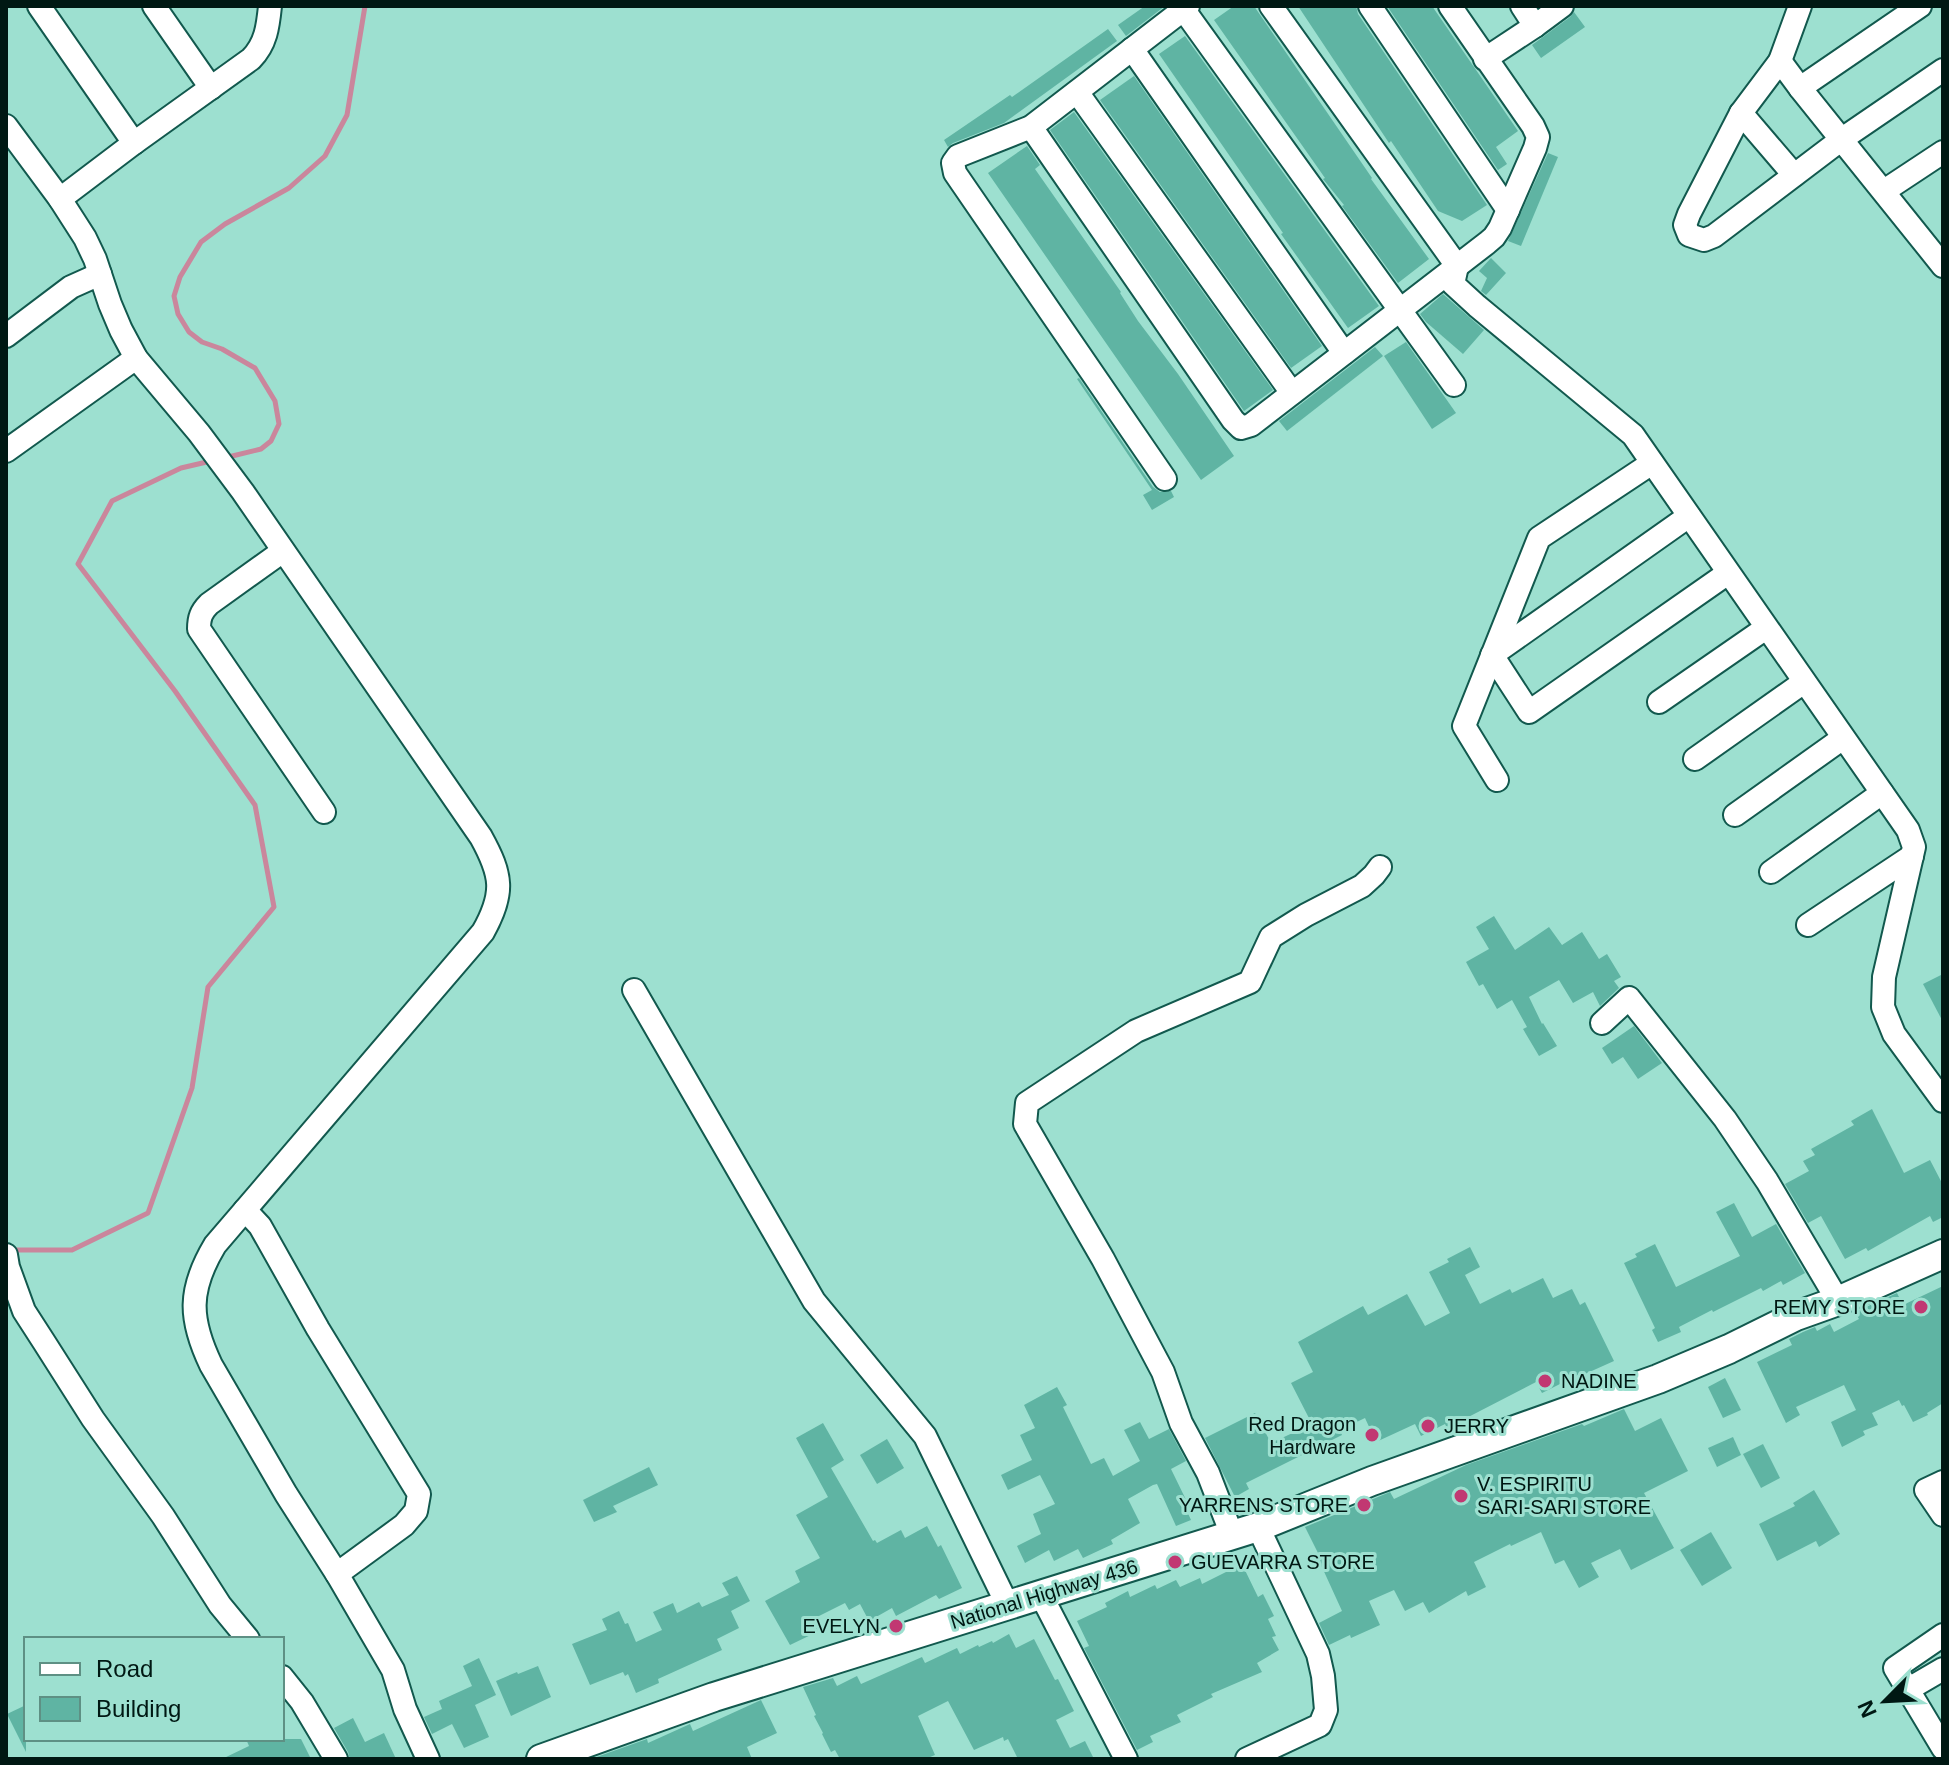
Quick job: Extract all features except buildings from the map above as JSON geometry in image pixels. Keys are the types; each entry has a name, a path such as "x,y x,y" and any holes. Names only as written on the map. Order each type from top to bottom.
{"main road":[{"name":"National Highway 436","path":"541,1759 714,1697 1245,1531 1372,1481 1658,1379 1943,1254"}],"street":[{"path":"39,6 134,143"},
{"path":"154,6 211,88"},
{"path":"60,199 258,52 267,32 270,6"},
{"path":"1271,6 1457,266 1453,284 1633,435 1908,830 1914,847 1884,977 1883,1007 1894,1034 1943,1101"},
{"path":"1370,6 1508,210"},
{"path":"1031,127 1241,428 1251,425 1494,237 1508,210 1538,137 1450,6"},
{"path":"1522,6 1535,26"},
{"path":"1485,59 1562,6"},
{"path":"1800,88 1920,6"},
{"path":"1165,479 955,173 953,163 958,156 1031,127 1184,7 1454,385"},
{"path":"1802,11 1780,61 1741,113 1689,214 1685,225 1689,235 1704,240 1714,236 1842,139 1943,70"},
{"path":"1132,49 1344,353"},
{"path":"1780,61 1884,191 1934,237 1943,266"},
{"path":"1077,92 1292,393"},
{"path":"1741,113 1794,175"},
{"path":"6,126 85,238 121,330 136,358 199,433 243,492 481,837 493,859 499,881 495,910 483,932 215,1245 206,1260 194,1295 195,1324 200,1344 286,1494 393,1670 405,1709 428,1759"},
{"path":"1884,191 1943,152"},
{"path":"6,336 71,287 100,274"},
{"path":"6,451 136,358"},
{"path":"1497,780 1464,726 1539,538 1652,463"},
{"path":"1492,655 1689,516"},
{"path":"283,551 202,610 199,629 324,812"},
{"path":"1492,655 1529,712 1728,573"},
{"path":"1659,702 1766,628"},
{"path":"1695,759 1804,682"},
{"path":"1735,815 1843,738"},
{"path":"1771,872 1882,793"},
{"path":"1808,925 1912,856"},
{"path":"1247,1759 1320,1725 1326,1710 1318,1654 1181,1423 1163,1372 1103,1259 1025,1124 1027,1103 1136,1031 1250,982 1271,937 1362,886 1380,867"},
{"path":"634,990 814,1301 925,1436 1008,1606"},
{"path":"1602,1023 1629,998 1725,1119 1767,1181 1838,1301"},
{"path":"245,1210 260,1226 325,1342 419,1494 416,1511 404,1525 337,1574"},
{"path":"6,1255 24,1311 93,1419 163,1516 220,1605 246,1637"},
{"path":"1943,1482 1926,1490 1943,1515"},
{"path":"1041,1595 1126,1759"},
{"path":"1933,1759 1943,1750 1895,1668 1943,1635"},
{"path":"1907,1690 1943,1669"},
{"path":"284,1680 302,1702 336,1759"}],"waterway":[{"path":"224,458 261,449 271,441 279,424 275,401 255,368 222,349 202,342 189,332 178,314 174,296 180,277 201,242 225,224 289,188 325,156 347,115 365,6"},
{"path":"11,1250 72,1250 148,1213 192,1088 208,987 274,907 255,805 175,691 78,564 112,501 181,468 211,461"}],"place":[{"name":"REMY STORE","path":"1921,1307"},
{"name":"NADINE","path":"1545,1381"},
{"name":"JERRY","path":"1428,1426"},
{"name":"Red Dragon Hardware","path":"1372,1435"},
{"name":"V. ESPIRITU SARI-SARI STORE","path":"1461,1496"},
{"name":"YARRENS STORE","path":"1364,1505"},
{"name":"GUEVARRA STORE","path":"1175,1562"},
{"name":"EVELYN","path":"896,1626"}]}
